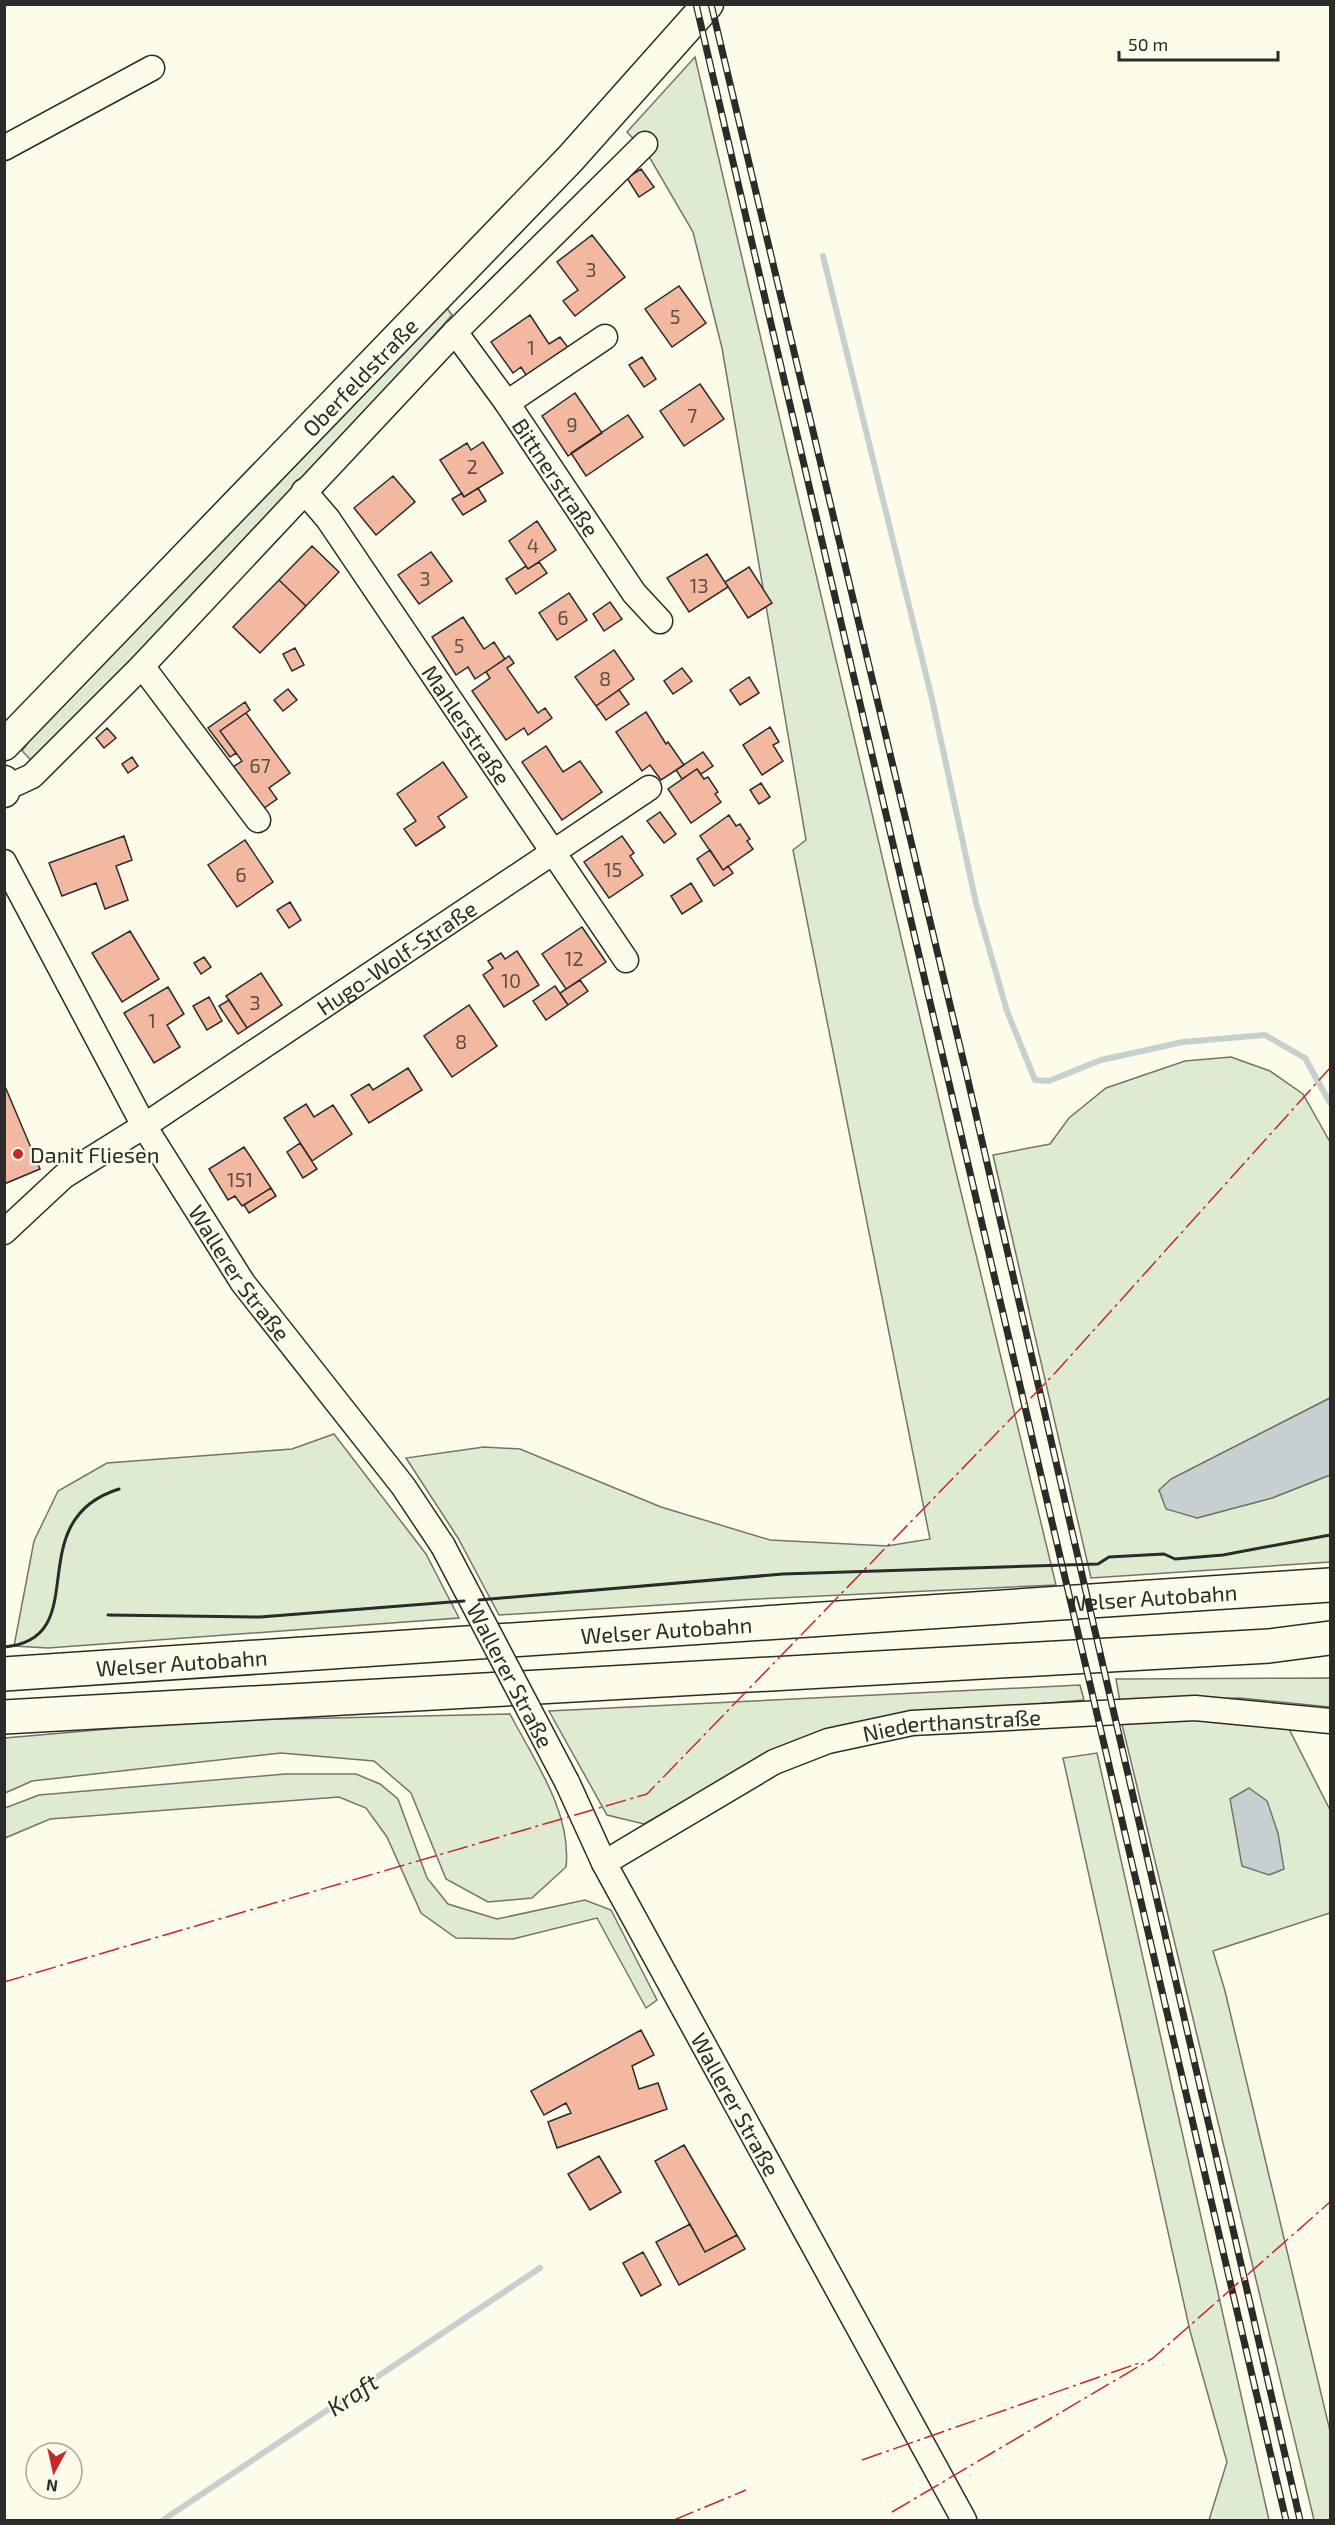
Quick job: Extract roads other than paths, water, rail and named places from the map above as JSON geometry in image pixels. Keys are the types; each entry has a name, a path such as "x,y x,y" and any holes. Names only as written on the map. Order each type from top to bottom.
{"highway":[{"name":"Welser Autobahn","path":"4,1674 1330,1585"},
{"name":"Welser Autobahn","path":"4,1717 1269,1646 1330,1638"},
{"path":"1269,1646 1330,1650"}],"main road":[{"name":"Oberfeldstraße","path":"4,745 570,159 708,4"}],"street":[{"path":"4,148 152,68"},
{"name":"Oberfeldstraße","path":"5,787 32,776 142,666 455,332 645,144"},
{"name":"Bittnerstraße","path":"455,332 507,403 634,593 660,621"},
{"path":"507,403 605,337"},
{"name":"Mahlerstraße","path":"304,491 328,519 626,960"},
{"path":"142,666 258,820"},
{"name":"Hugo-Wolf-Straße","path":"4,1232 64,1176 144,1126 649,788"},
{"name":"Wallerer Straße","path":"4,862 144,1126 243,1283 403,1485 443,1545 567,1782 604,1863 964,2520"},
{"name":"Niederthanstraße","path":"604,1863 774,1762 828,1741 912,1723 1195,1708 1330,1721"}],"waterway":[{"path":"823,256 932,699 976,903 1007,1011 1035,1080 1049,1081 1101,1060 1183,1042 1265,1035 1305,1058 1330,1103"},
{"name":"Kraft","path":"163,2520 540,2268"}],"railway":[{"path":"696,4 1286,2520"},
{"path":"711,4 967,1076 1300,2520"}],"place":[{"name":"Danit Fliesen","path":"18,1154"}]}
